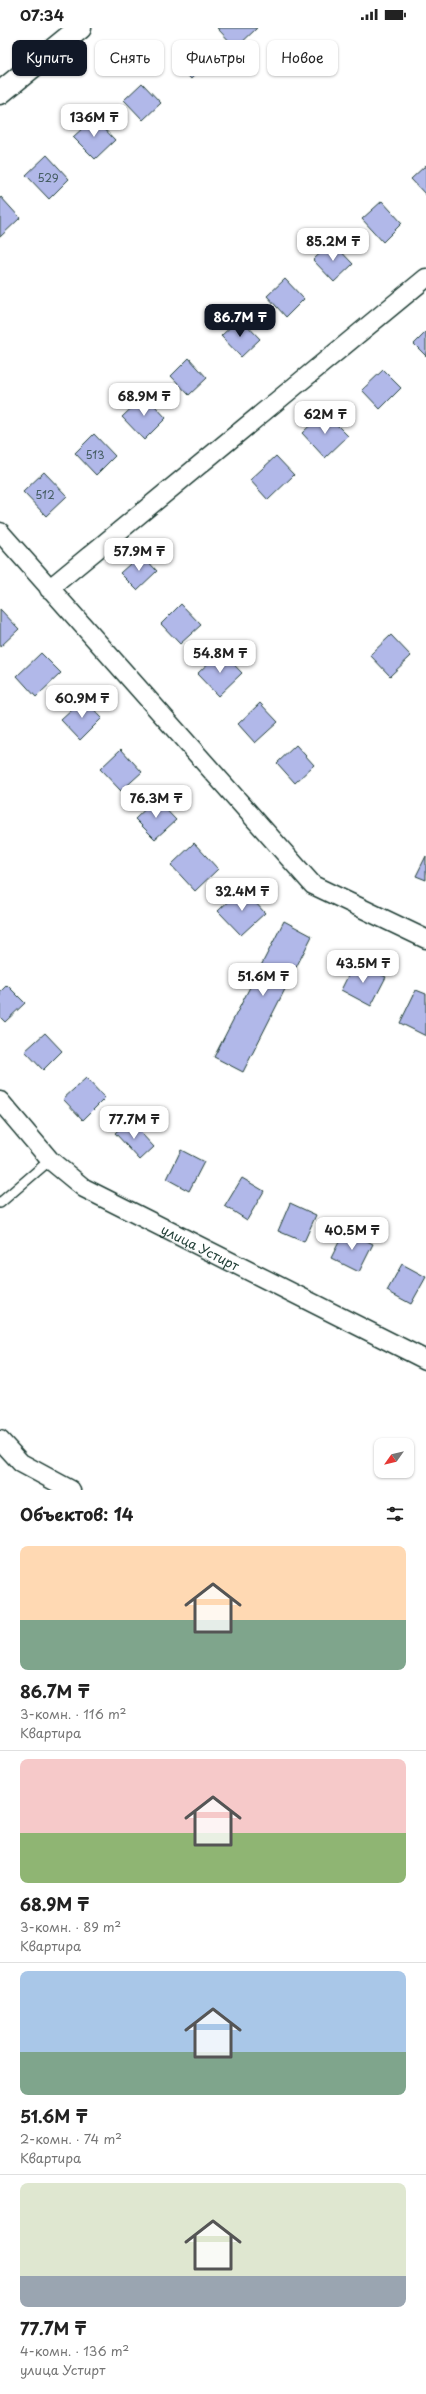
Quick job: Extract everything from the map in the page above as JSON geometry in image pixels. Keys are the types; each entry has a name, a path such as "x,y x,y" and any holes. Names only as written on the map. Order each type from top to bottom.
{"street":[{"path":"0,93 76,29"},
{"path":"49,589 426,278"},
{"path":"0,532 313,885 426,939"},
{"name":"улица Устирт","path":"0,1101 50,1160 84,1188 426,1360"},
{"path":"0,1440 21,1463 70,1490"}],"lane":[{"path":"0,1203 50,1160"}],"building":[{"path":"217,28 257,28 244,40 228,40"},
{"path":"142,83 161,103 143,120 124,100"},
{"path":"94,118 115,140 95,159 73,137"},
{"path":"47,155 69,179 49,199 26,175"},
{"path":"426,165 426,195 411,179"},
{"path":"1,197 20,218 0,237 0,198"},
{"path":"382,201 402,223 383,242 362,219"},
{"path":"332,242 353,264 334,282 313,260"},
{"path":"285,279 304,299 286,317 267,296"},
{"path":"240,318 260,339 241,357 221,336"},
{"path":"426,332 426,356 414,344"},
{"path":"189,358 207,378 189,395 171,376"},
{"path":"383,370 401,388 380,409 362,390"},
{"path":"145,395 166,418 144,440 122,417"},
{"path":"324,412 348,436 325,458 302,433"},
{"path":"94,434 115,456 96,475 75,453"},
{"path":"276,456 294,475 268,500 250,480"},
{"path":"44,472 67,496 46,516 23,492"},
{"path":"141,554 157,571 137,590 120,573"},
{"path":"181,604 201,625 180,644 161,624"},
{"path":"0,609 19,629 0,647"},
{"path":"391,635 411,656 390,676 370,655"},
{"path":"221,651 242,673 218,696 197,674"},
{"path":"41,653 61,673 36,697 17,676"},
{"path":"84,699 102,718 80,740 61,720"},
{"path":"260,703 278,722 255,743 238,724"},
{"path":"296,745 314,765 295,783 277,763"},
{"path":"121,749 142,772 121,791 100,769"},
{"path":"156,799 176,820 155,839 135,819"},
{"path":"194,843 218,869 195,891 171,865"},
{"path":"426,856 426,880 416,876"},
{"path":"242,888 265,913 241,935 218,911"},
{"path":"284,921 312,936 243,1072 214,1057"},
{"path":"355,962 386,977 371,1006 341,990"},
{"path":"7,985 25,1003 5,1022 0,1017 0,992"},
{"path":"416,990 426,994 426,1036 400,1023"},
{"path":"45,1033 62,1051 43,1070 25,1051"},
{"path":"86,1078 105,1098 83,1120 63,1099"},
{"path":"129,1120 154,1147 140,1160 115,1133"},
{"path":"181,1150 204,1162 189,1191 167,1179"},
{"path":"242,1178 264,1191 247,1220 225,1206"},
{"path":"290,1203 316,1215 304,1242 278,1231"},
{"path":"345,1230 373,1244 359,1272 331,1258"},
{"path":"402,1264 426,1277 411,1304 387,1291"}]}
